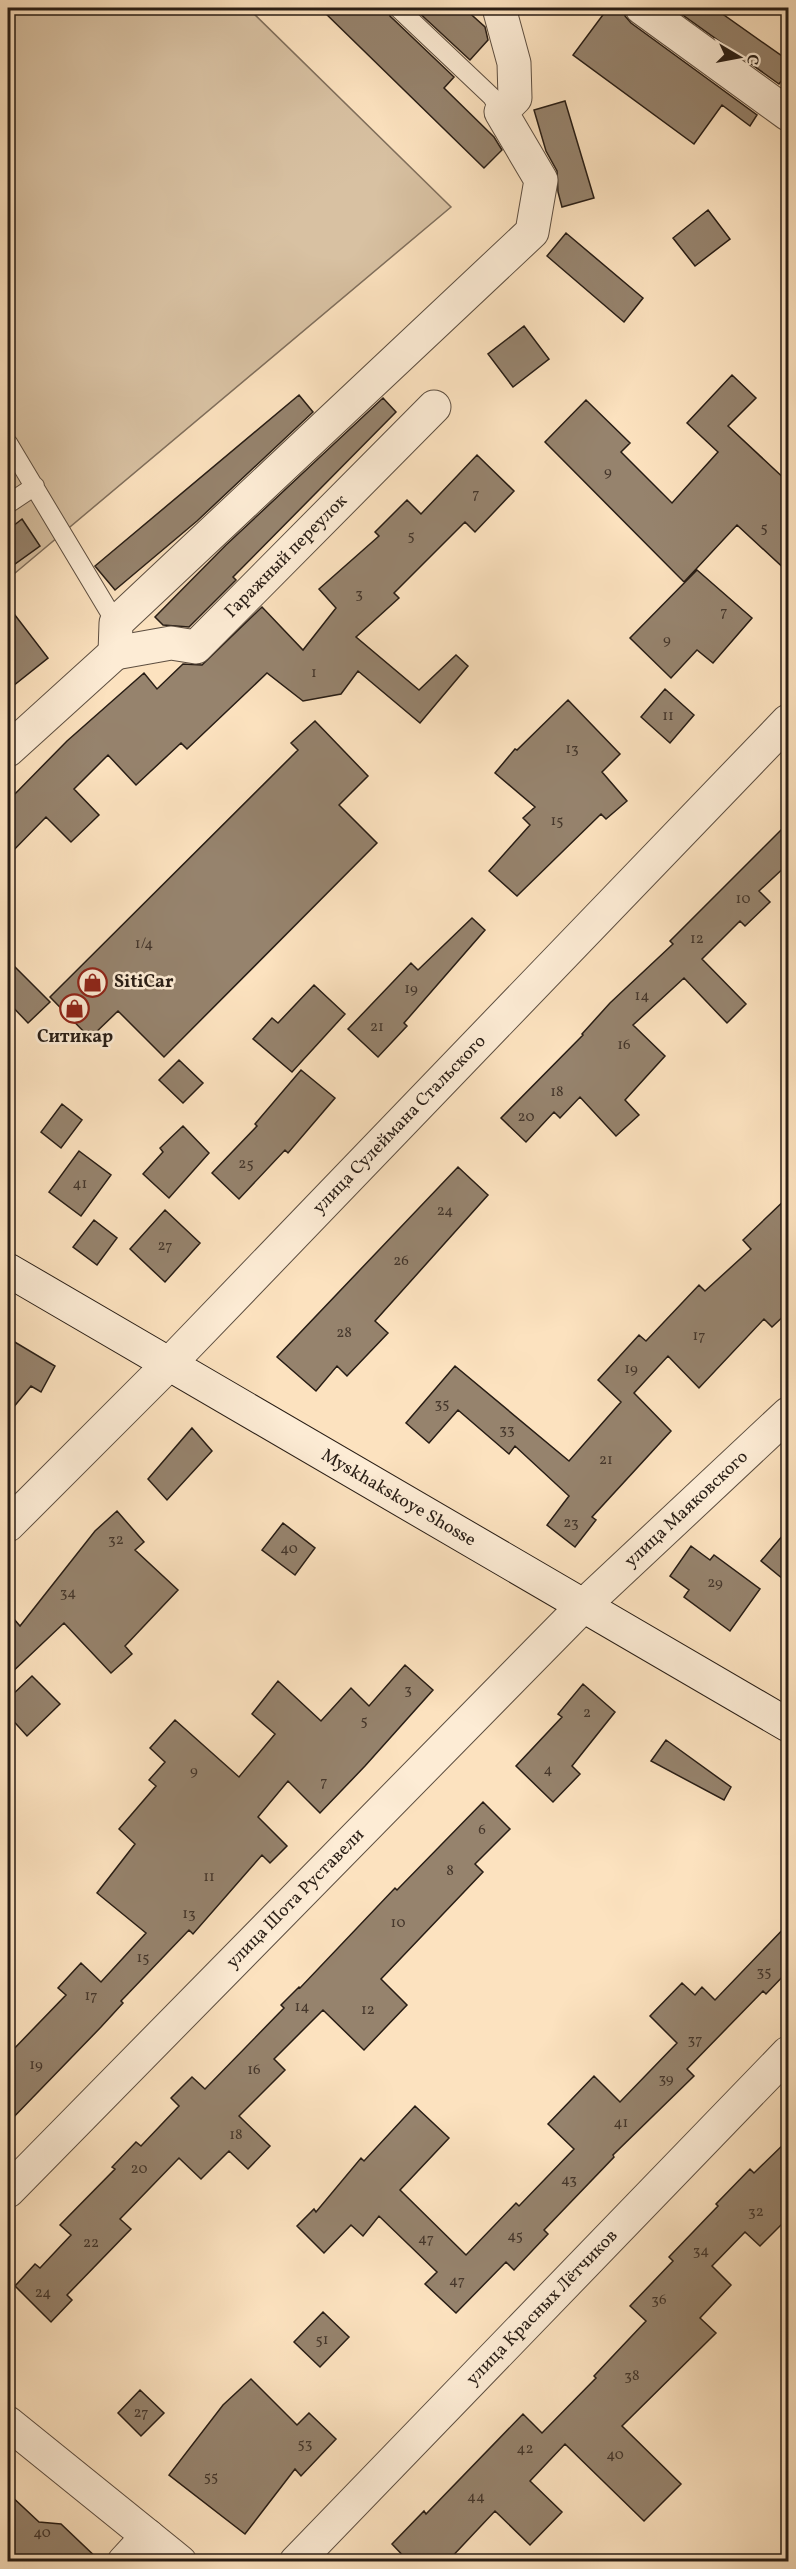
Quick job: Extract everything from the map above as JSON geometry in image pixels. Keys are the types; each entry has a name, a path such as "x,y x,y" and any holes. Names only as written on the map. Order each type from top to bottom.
{"street":[{"path":"8,750 116,638 531,232 541,180 501,112 515,98 514,63 499,8"},
{"path":"642,8 789,114"},
{"name":"Гаражный переулок","path":"116,638 196,647 434,407"},
{"name":"улица Сулеймана Стальского","path":"8,1525 170,1363 789,721"},
{"name":"Myskhakskoye Shosse","path":"8,1270 789,1725"},
{"name":"улица Маяковского","path":"583,1606 789,1414"},
{"name":"улица Шота Руставели","path":"8,2191 583,1606"},
{"name":"улица Красных Лётчиков","path":"296,2562 789,2053"},
{"path":"8,2423 180,2562"},
{"path":"124,2562 148,2536"}],"lane":[{"path":"398,8 492,97 501,112"},
{"path":"8,443 35,486 116,638"},
{"path":"8,504 35,486"}],"shaded area":[{"path":"8,8 248,8 451,207 8,579"}],"building":[{"path":"320,8 387,8 390,16 454,77 444,88 494,137 502,150 484,168"},
{"path":"414,8 464,8 485,27 488,40 470,60"},
{"path":"608,8 624,8 625,16 631,23 757,115 750,126 722,105 694,144 573,55"},
{"path":"673,8 714,8 789,61 789,71 779,84"},
{"path":"565,101 594,198 562,207 558,192 557,171 546,151 534,110"},
{"path":"708,210 730,239 695,266 673,238"},
{"path":"566,233 643,298 624,322 547,256"},
{"path":"524,326 549,359 513,387 488,354"},
{"path":"732,375 756,398 728,426 789,483 789,573 737,525 684,582 545,442 586,400 630,443 621,452 672,503 718,452 687,423"},
{"path":"299,395 313,412 197,521 115,590 95,566"},
{"path":"383,398 396,412 233,577 236,580 189,627 163,625 155,617 226,545"},
{"path":"477,455 514,491 475,532 465,522 394,593 399,598 356,637 419,690 456,655 468,666 420,723 358,671 341,694 303,701 267,673 187,749 181,743 136,785 108,755 74,789 99,815 71,842 46,817 8,856 8,801 67,741 144,673 157,689 183,664 202,665 262,607 303,650 336,608 319,589 379,536 375,532 407,500 421,514"},
{"path":"22,519 40,546 8,569 8,530"},
{"path":"697,570 752,618 713,663 697,650 671,678 630,638"},
{"path":"8,606 48,658 8,690"},
{"path":"665,689 694,715 670,743 641,717"},
{"path":"568,700 620,754 602,772 627,801 606,819 601,814 517,896 489,871 530,825 523,818 535,807 495,773 515,749 517,750"},
{"path":"315,721 368,776 339,805 377,843 164,1057 118,1011 90,1038 50,997 298,750 291,743"},
{"path":"789,822 789,863 759,891 770,902 745,926 740,921 702,959 746,1004 727,1023 684,978 633,1025 665,1056 625,1100 639,1115 616,1136 580,1097 560,1118 554,1112 526,1142 501,1118 583,1035 610,1003 673,944 670,941"},
{"path":"472,918 485,930 404,1023 407,1026 378,1057 348,1029 411,963 418,970"},
{"path":"8,960 50,1002 28,1023 8,1002"},
{"path":"314,985 345,1014 292,1072 253,1039 272,1018 278,1023"},
{"path":"179,1060 203,1083 183,1103 159,1080"},
{"path":"301,1070 335,1098 288,1153 285,1150 239,1199 212,1173 257,1126 255,1124"},
{"path":"62,1104 82,1120 61,1148 41,1132"},
{"path":"183,1126 209,1153 169,1198 143,1174 163,1152 160,1148"},
{"path":"79,1151 111,1175 81,1216 49,1192"},
{"path":"458,1167 488,1195 375,1321 388,1333 347,1376 337,1366 316,1391 277,1357"},
{"path":"789,1196 789,1311 772,1327 764,1319 699,1388 668,1356 634,1393 671,1431 592,1517 596,1520 575,1547 547,1525 569,1496 515,1446 509,1454 458,1410 429,1443 406,1423 455,1366 569,1461 621,1402 598,1380 639,1335 646,1341 699,1285 705,1291 751,1249 743,1240"},
{"path":"165,1210 200,1243 165,1282 130,1249"},
{"path":"94,1220 117,1238 97,1265 73,1247"},
{"path":"8,1338 55,1366 41,1392 31,1386 8,1414"},
{"path":"192,1428 212,1451 167,1500 148,1479"},
{"path":"117,1511 144,1542 135,1550 178,1590 125,1646 132,1654 111,1673 64,1623 8,1676 8,1612 20,1626 95,1531"},
{"path":"283,1523 315,1548 295,1575 262,1550"},
{"path":"789,1528 789,1584 761,1561"},
{"path":"691,1546 710,1560 714,1555 760,1589 730,1631 684,1597 689,1590 670,1576"},
{"path":"405,1665 433,1690 320,1813 288,1781 258,1817 287,1846 270,1863 262,1855 193,1934 189,1930 121,2001 123,2003 101,2027 8,2123 8,2055 66,1995 58,1988 81,1963 101,1982 146,1933 97,1893 135,1844 119,1829 156,1786 149,1780 165,1762 150,1748 175,1720 239,1777 275,1734 252,1714 278,1681 321,1721 351,1688 369,1706"},
{"path":"32,1676 60,1704 27,1736 8,1715 8,1699"},
{"path":"583,1684 615,1712 572,1766 580,1774 553,1802 516,1766 562,1717 558,1714"},
{"path":"666,1740 731,1787 724,1800 651,1761"},
{"path":"483,1802 510,1829 475,1864 483,1872 381,1979 407,2005 364,2050 323,2010 274,2059 285,2070 239,2116 270,2146 248,2169 229,2151 201,2179 179,2158 120,2219 131,2229 67,2295 72,2300 51,2322 15,2286 35,2264 40,2268 71,2235 60,2225 115,2169 112,2167 136,2142 141,2146 179,2106 171,2098 192,2077 205,2089 284,2008 281,2005"},
{"path":"789,1923 789,1970 766,1994 763,1991 687,2069 694,2076 613,2155 614,2157 544,2230 548,2234 514,2270 506,2262 456,2313 425,2284 437,2272 379,2216 363,2236 351,2225 324,2253 297,2226 314,2209 316,2212 361,2158 364,2161 415,2106 449,2138 400,2190 466,2255 516,2203 519,2206 574,2149 548,2124 594,2076 620,2102 677,2043 650,2016 682,1983 695,1995 702,1987 715,2000"},
{"path":"789,2139 789,2217 760,2246 745,2232 712,2266 731,2285 700,2318 716,2333 622,2426 681,2484 644,2521 565,2444 530,2481 562,2512 530,2545 495,2511 447,2562 409,2562 392,2544 424,2511 426,2514 523,2414 542,2433 596,2378 594,2376 646,2321 630,2306 673,2261 669,2257 750,2169 754,2173"},
{"path":"323,2312 349,2337 320,2367 294,2342"},
{"path":"251,2379 297,2425 309,2413 336,2439 301,2476 295,2469 245,2534 169,2475 223,2405"},
{"path":"140,2390 164,2413 141,2436 118,2413"},
{"path":"8,2493 39,2522 61,2524 101,2562 14,2562 8,2554"}],"place":[{"name":"SitiCar","path":"93,982"},
{"name":"Ситикар","path":"75,1008"}]}
